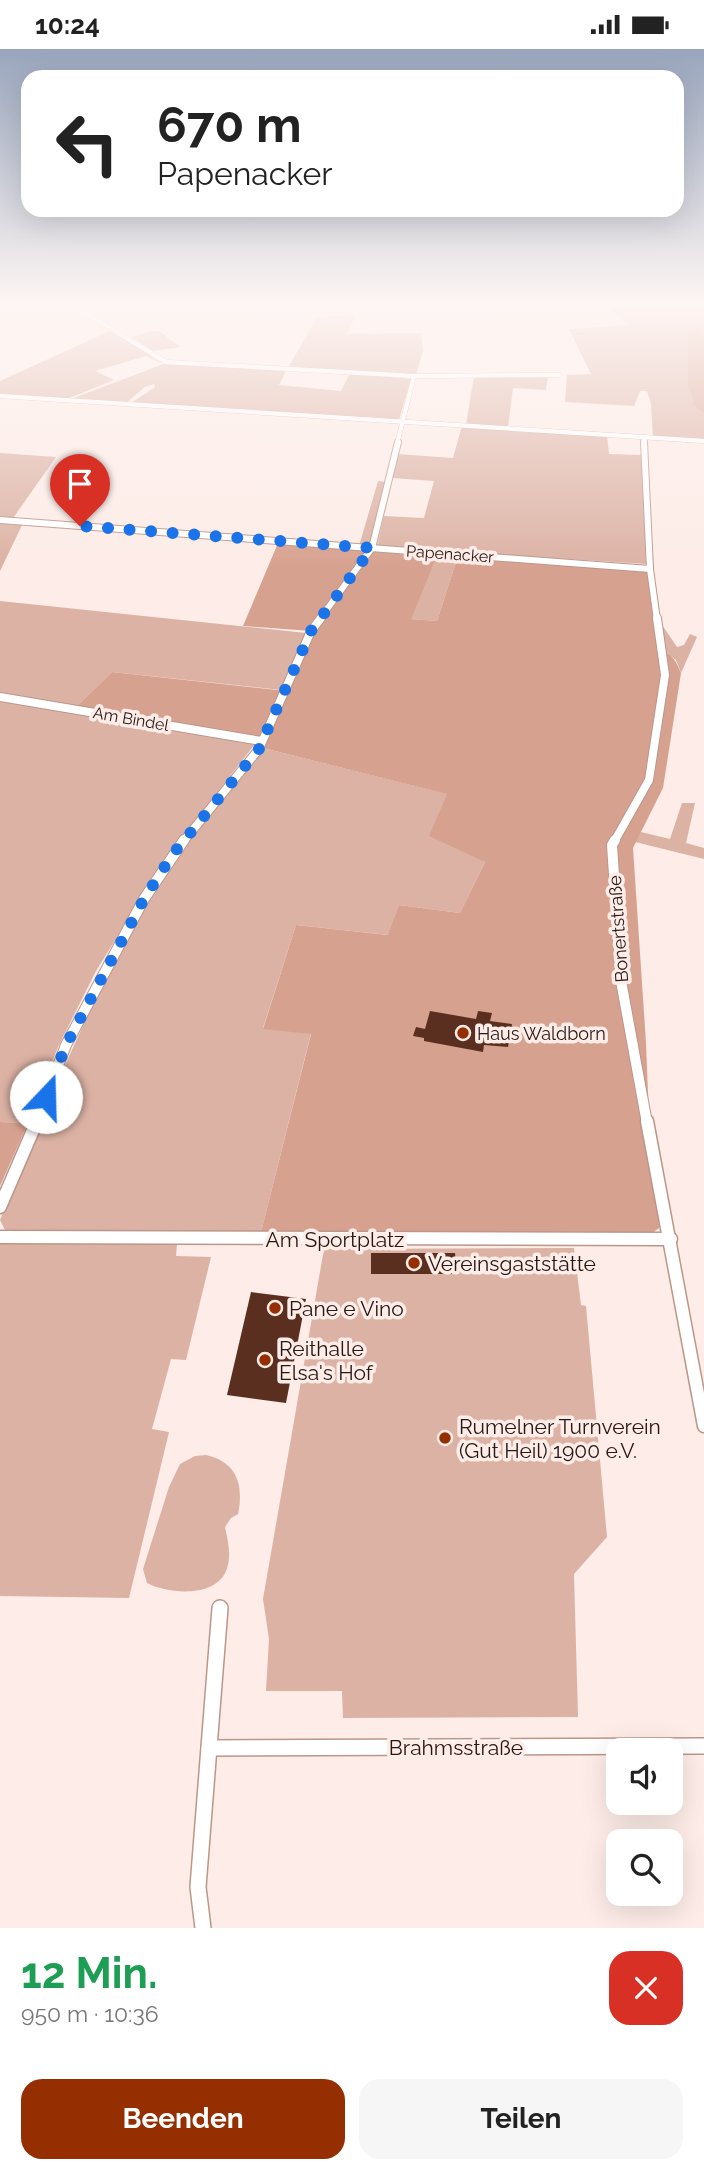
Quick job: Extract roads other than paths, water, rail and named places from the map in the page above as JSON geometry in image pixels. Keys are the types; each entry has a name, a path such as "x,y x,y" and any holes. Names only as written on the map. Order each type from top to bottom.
{"street":[{"path":"0,1207 66,1045 144,899 173,854 259,749 311,631 372,548 410,393"},
{"path":"0,396 704,441"},
{"name":"Bonertstraße","path":"644,437 650,569 665,675 649,780 612,845 621,981 704,1426"},
{"name":"Papenacker","path":"0,520 650,569"},
{"name":"Am Bindel","path":"0,697 261,741"},
{"name":"Am Sportplatz","path":"0,1237 671,1239"},
{"path":"203,1928 198,1888 220,1608"},
{"name":"Brahmsstraße","path":"209,1748 704,1746"}],"place":[{"name":"Haus Waldborn","path":"463,1033"},
{"name":"Vereinsgaststätte","path":"414,1263"},
{"name":"Pane e Vino","path":"275,1308"},
{"name":"Reithalle Elsa's Hof","path":"265,1360"},
{"name":"Rumelner Turnverein (Gut Heil) 1900 e.V.","path":"445,1438"}]}
